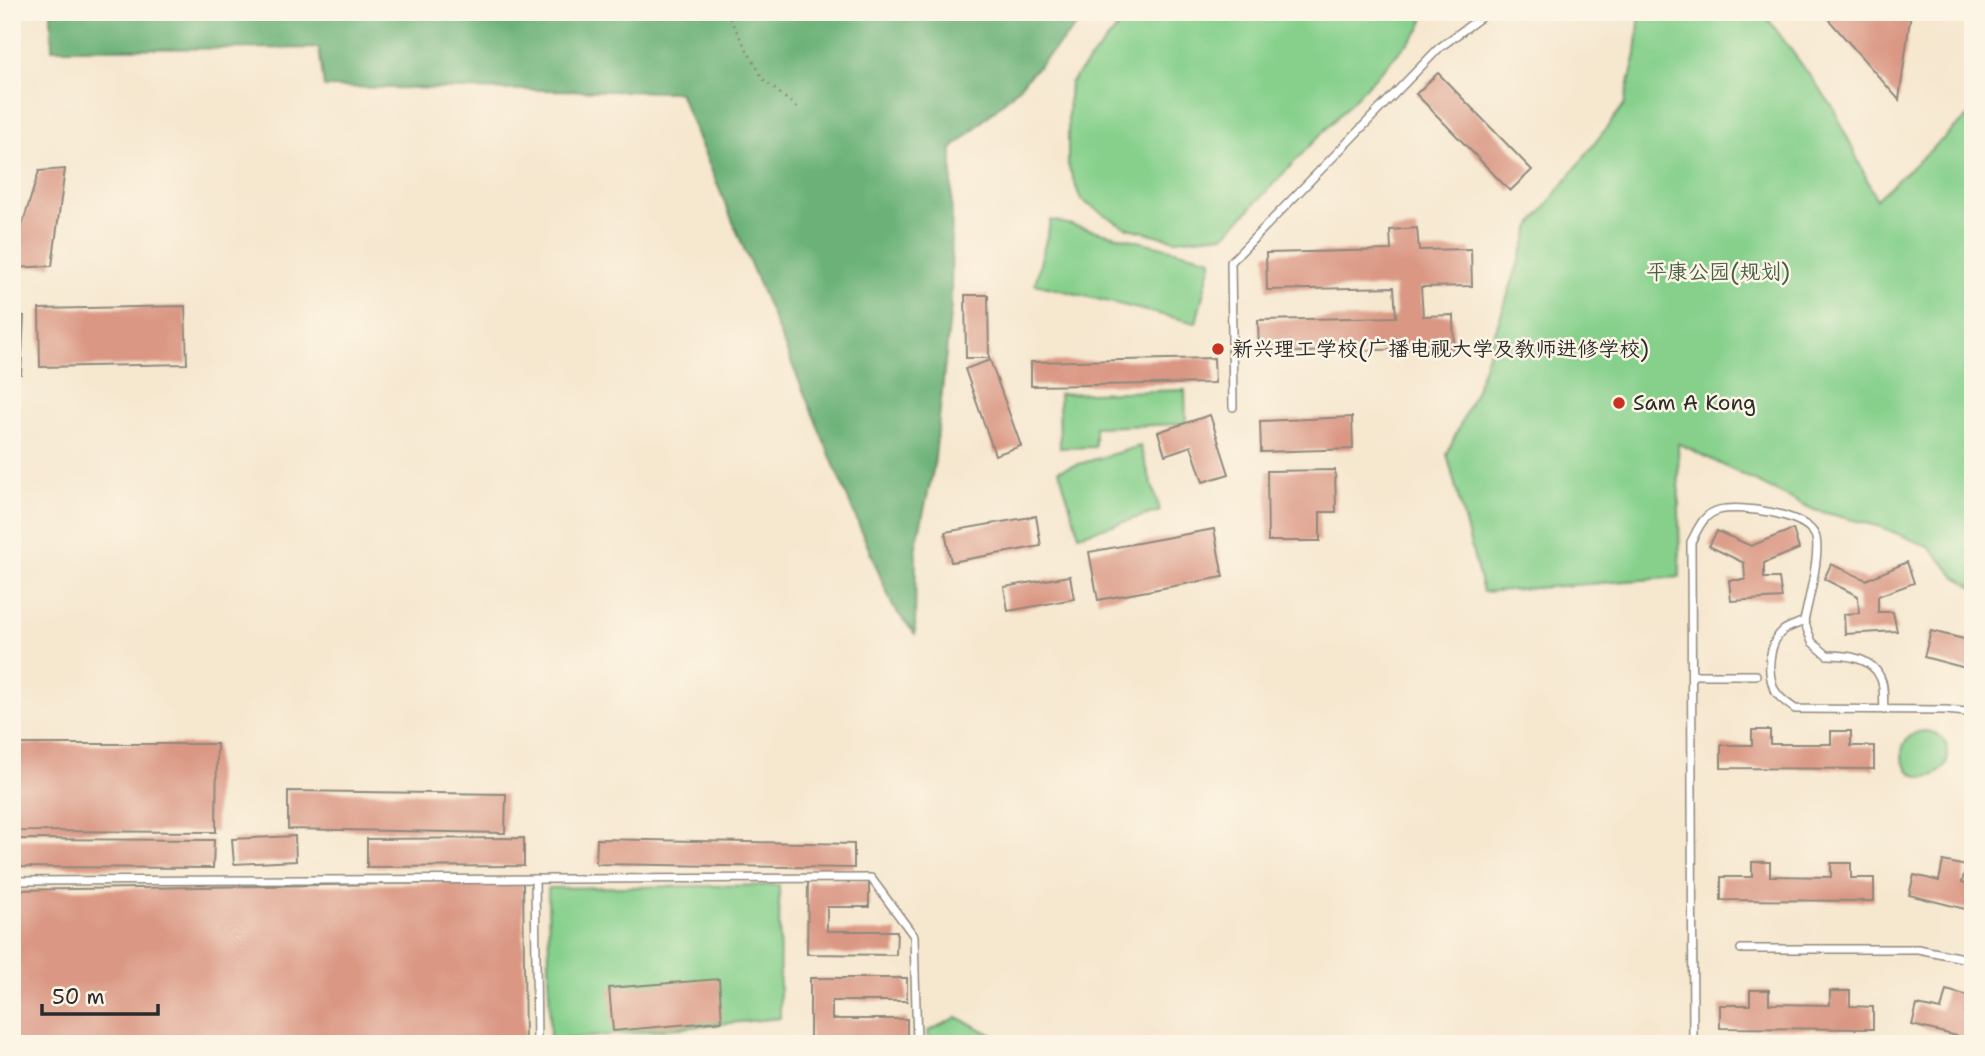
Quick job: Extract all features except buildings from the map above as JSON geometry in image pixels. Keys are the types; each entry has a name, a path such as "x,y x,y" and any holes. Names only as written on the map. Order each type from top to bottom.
{"lane":[{"path":"1233,407 1231,262 1439,48 1488,12"},
{"path":"1693,1044 1692,542 1703,519 1718,510 1742,509 1785,516 1800,522 1814,533 1818,545 1804,621 1812,642 1827,655 1843,655 1871,665 1881,678 1884,710"},
{"path":"1804,621 1783,631 1771,646 1773,686 1781,699 1795,709 1946,710 1973,715"},
{"path":"1692,675 1756,675"},
{"path":"12,880 871,878 914,936 917,1044"},
{"path":"535,879 537,1044"},
{"path":"1741,949 1918,949 1973,960"}],"path":[{"path":"726,12 763,79 797,108"}],"green space":[{"path":"51,12 1090,12 1010,96 952,149 951,306 934,466 916,546 915,634 893,607 679,92 324,87 319,48 52,49"},
{"path":"1131,12 1425,12 1420,30 1225,235 1175,240 1125,227 1081,200 1068,165 1070,83"},
{"name":"平康公园(规划)","path":"1640,12 1763,12 1833,107 1876,199 1973,112 1973,588 1955,576 1930,547 1881,527 1814,510 1678,443 1680,577 1483,592 1447,454 1475,392 1531,226 1624,105 1636,54"},
{"path":"1051,220 1212,259 1196,323 1035,284"},
{"path":"1185,390 1186,424 1095,427 1095,447 1060,448 1059,394"},
{"path":"1140,446 1160,511 1079,535 1059,470"},
{"path":"1925,731 1934,732 1941,738 1947,745 1947,763 1941,770 1934,776 1925,777 1916,776 1909,770 1903,763 1902,754 1903,745 1909,738 1916,732"},
{"path":"779,885 780,1018 550,1041 548,888"},
{"path":"957,1017 1010,1044 929,1044 928,1031"}],"place":[{"name":"新兴理工学校(广播电视大学及教师进修学校)","path":"1218,349"},
{"name":"Sam A Kong","path":"1619,403"}]}
